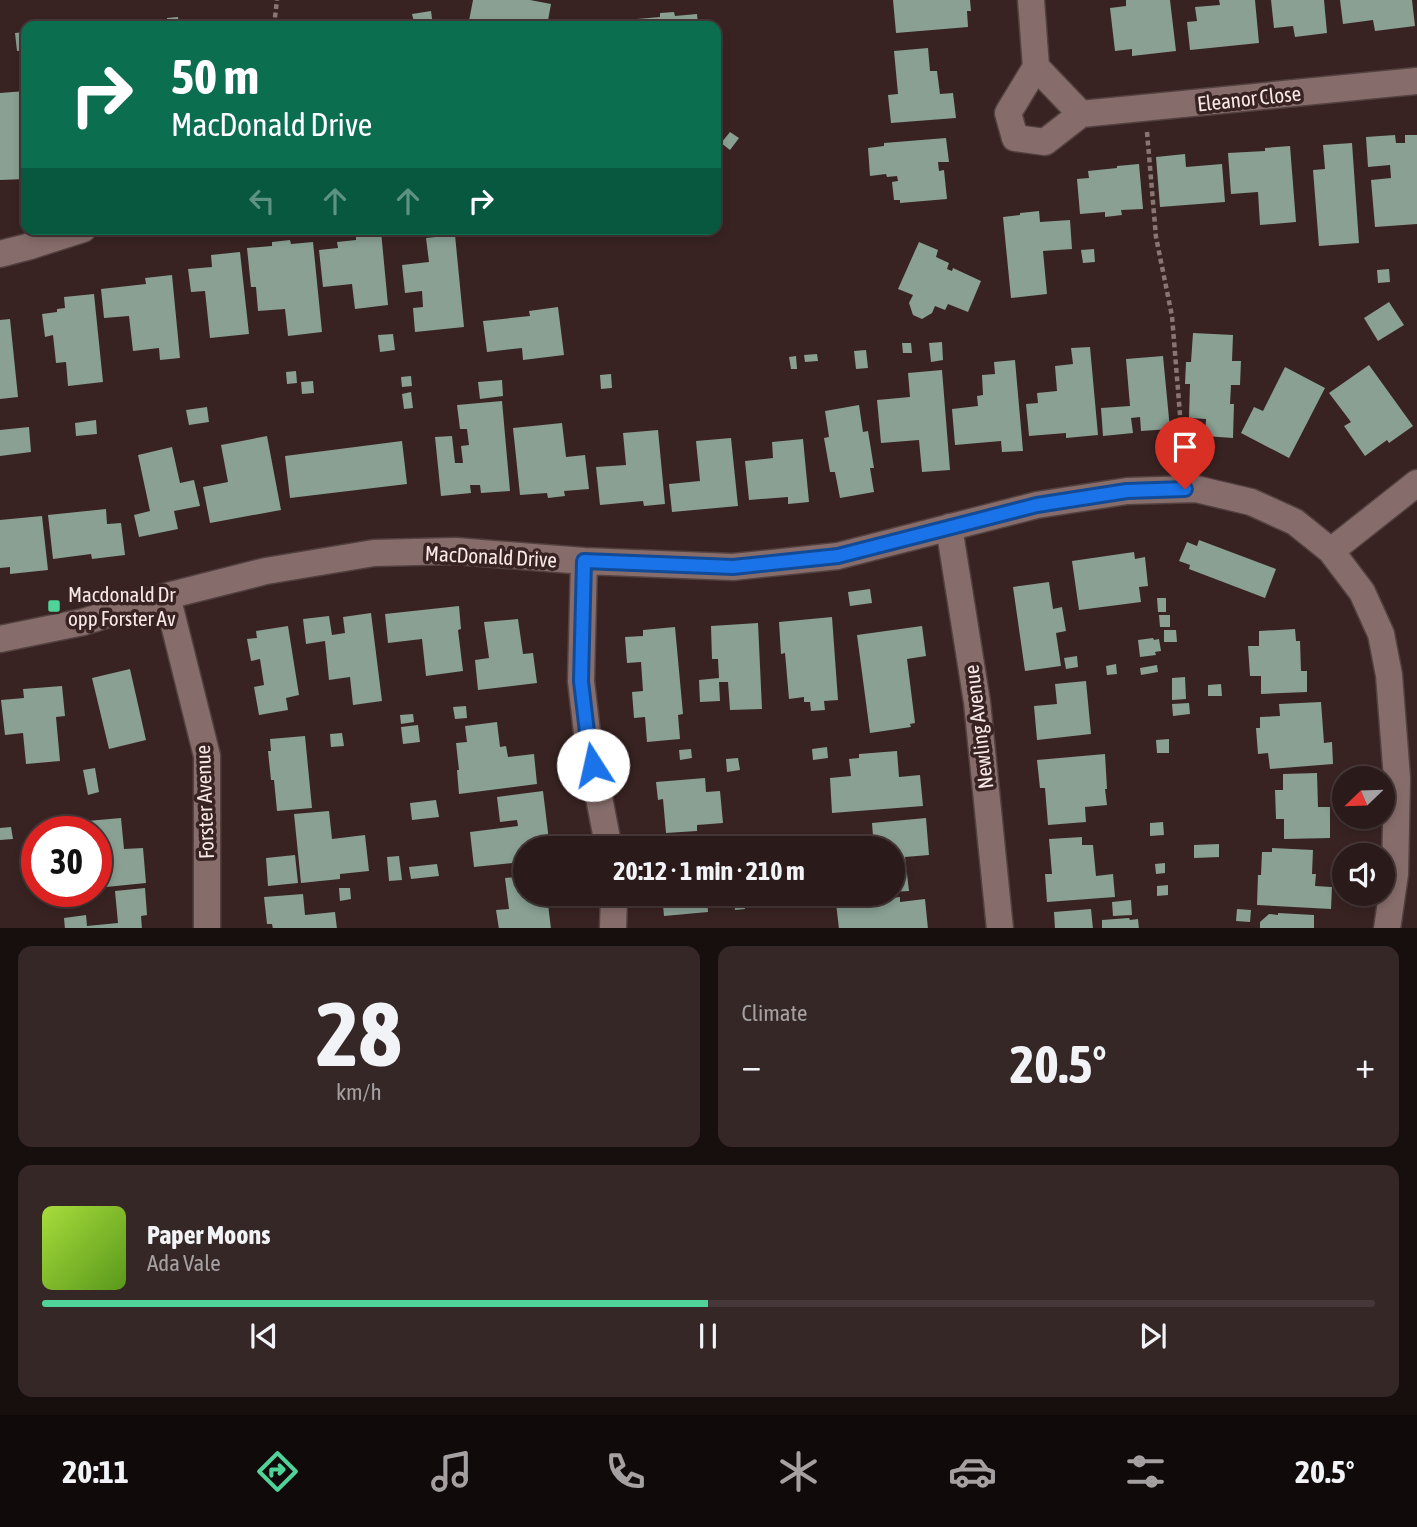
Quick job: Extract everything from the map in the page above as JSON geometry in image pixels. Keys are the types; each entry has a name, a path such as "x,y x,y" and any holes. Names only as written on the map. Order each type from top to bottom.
{"street":[{"path":"1031,0 1035,67 1008,113 1015,138 1045,142 1081,114 1035,67"},
{"name":"Eleanor Close","path":"1081,114 1417,81"},
{"path":"0,254 64,235"},
{"path":"1331,551 1417,483"},
{"name":"MacDonald Drive","path":"0,639 83,622 167,596 265,571 374,553 457,551 584,561 733,567 838,556 1037,505 1127,491 1196,489 1251,502 1295,522 1331,551 1362,592 1381,634 1389,675 1397,778 1395,874 1387,928"},
{"name":"Newling Avenue","path":"949,527 977,702 1000,928"},
{"path":"584,561 581,681 588,741 606,836"},
{"name":"Forster Avenue","path":"167,596 207,756 207,928"},
{"path":"613,928 614,906"}],"path":[{"path":"275,21 277,0"},
{"path":"1146,121 1156,237 1172,316 1184,471"}],"building":[{"path":"473,0 530,0 551,4 548,21 469,21"},
{"path":"893,0 970,0 971,11 967,11 968,27 896,33"},
{"path":"1126,0 1170,0 1176,51 1132,56 1132,49 1115,51 1110,8 1126,6"},
{"path":"1219,0 1255,0 1259,43 1190,50 1187,22 1197,21 1195,7 1220,5"},
{"path":"1271,0 1324,0 1327,33 1295,37 1293,26 1274,28"},
{"path":"1340,0 1412,0 1415,26 1375,31 1373,20 1343,24"},
{"path":"431,11 432,21 414,21 412,14"},
{"path":"674,12 675,16 697,14 698,21 637,21 660,17 660,13"},
{"path":"178,17 178,21 167,21 167,18"},
{"path":"21,32 21,51 17,51 15,33"},
{"path":"928,48 930,71 937,71 940,94 953,93 956,118 891,123 888,95 898,94 894,51"},
{"path":"21,91 21,179 0,180 0,93"},
{"path":"730,132 739,138 730,150 721,143"},
{"path":"1395,135 1396,143 1405,143 1405,135 1417,135 1417,224 1375,227 1371,180 1391,178 1390,165 1368,167 1366,137"},
{"path":"946,138 949,162 938,162 939,171 944,170 947,199 900,203 900,200 894,200 892,182 898,181 897,176 870,176 868,148 884,146 884,143"},
{"path":"1352,143 1359,243 1319,246 1313,170 1325,169 1323,145"},
{"path":"1290,146 1296,222 1260,225 1258,192 1231,194 1228,153 1265,151 1265,148"},
{"path":"1185,154 1186,167 1222,164 1225,202 1160,207 1156,157"},
{"path":"1139,164 1143,209 1121,210 1122,215 1105,217 1105,212 1080,214 1077,179 1089,178 1088,171"},
{"path":"1039,211 1040,222 1070,220 1072,249 1043,251 1047,294 1011,298 1003,217"},
{"path":"356,235 381,235 388,305 355,309 352,284 323,287 319,250 338,248 337,242 356,240"},
{"path":"455,235 464,327 415,332 413,308 423,307 422,291 405,293 402,265 429,262 426,238"},
{"path":"290,240 291,244 313,242 322,332 288,336 285,309 258,311 256,287 251,287 247,248 272,246 272,242"},
{"path":"919,242 938,250 936,257 949,263 947,269 952,271 953,268 981,281 968,312 948,304 945,310 935,306 932,313 922,319 913,315 909,303 913,295 898,289"},
{"path":"1094,249 1095,262 1083,263 1081,250"},
{"path":"240,252 249,334 210,338 205,291 191,292 188,269 212,267 211,255"},
{"path":"1389,269 1390,282 1378,283 1377,270"},
{"path":"172,275 180,358 160,360 159,348 133,351 129,316 104,318 101,289 146,284 145,278"},
{"path":"94,294 103,382 68,386 66,362 56,363 53,335 45,337 42,314 65,308 64,297"},
{"path":"1389,302 1404,325 1378,341 1364,318"},
{"path":"558,307 564,355 523,360 522,348 487,352 483,321 530,316 529,311"},
{"path":"10,319 18,397 0,399 0,320"},
{"path":"1193,333 1233,335 1232,361 1241,361 1240,385 1231,385 1230,404 1234,404 1233,438 1205,436 1206,419 1189,418 1190,384 1185,384 1186,362 1191,362"},
{"path":"393,334 395,350 380,352 378,335"},
{"path":"942,342 943,360 931,362 929,343"},
{"path":"902,343 911,343 912,353 903,353"},
{"path":"1090,347 1098,435 1066,438 1066,433 1029,436 1026,404 1038,403 1037,393 1057,391 1055,366 1073,364 1071,348"},
{"path":"866,350 868,368 856,369 854,351"},
{"path":"817,354 818,361 805,362 804,355"},
{"path":"796,356 797,369 791,369 789,357"},
{"path":"1163,356 1170,429 1141,431 1140,417 1131,418 1133,433 1103,436 1101,408 1130,406 1126,359"},
{"path":"1015,360 1023,451 1002,452 1001,441 955,445 952,409 978,406 977,396 983,395 982,375 995,374 994,362"},
{"path":"1369,365 1413,426 1365,456 1344,426 1351,422 1329,393"},
{"path":"1285,367 1325,388 1289,458 1241,433 1254,407 1263,411"},
{"path":"942,370 950,470 922,472 919,440 881,443 877,400 910,397 908,373"},
{"path":"296,371 297,383 287,384 286,372"},
{"path":"611,374 612,388 601,389 600,375"},
{"path":"411,376 412,386 402,387 401,377"},
{"path":"502,380 503,396 480,399 478,382"},
{"path":"313,381 314,393 302,394 301,382"},
{"path":"411,392 413,408 404,409 402,394"},
{"path":"502,401 510,491 481,493 480,485 470,485 471,493 441,496 435,437 452,436 455,463 463,463 461,446 469,445 467,429 460,429 457,405"},
{"path":"859,405 863,432 868,431 874,468 870,468 874,492 840,498 835,472 830,472 824,438 829,437 825,411"},
{"path":"207,407 209,422 189,425 186,410"},
{"path":"96,420 97,434 76,436 75,423"},
{"path":"562,423 566,457 585,455 589,489 564,491 565,496 548,498 547,493 520,495 513,428"},
{"path":"29,427 31,452 0,456 0,430"},
{"path":"658,430 665,504 644,506 643,501 600,505 596,467 626,465 623,433"},
{"path":"267,436 281,510 210,523 203,487 228,482 221,445"},
{"path":"731,438 738,506 672,512 669,484 700,481 696,441"},
{"path":"803,439 809,502 788,504 788,497 749,500 745,461 773,458 772,442"},
{"path":"402,441 407,484 290,498 285,456"},
{"path":"172,447 180,483 194,480 200,506 174,511 178,529 139,537 134,515 150,511 138,455"},
{"path":"106,509 107,524 121,523 125,555 92,559 91,554 53,559 48,515"},
{"path":"42,516 48,570 10,574 10,567 0,568 0,520"},
{"path":"1199,540 1276,569 1265,598 1189,569 1190,565 1179,561 1187,542 1197,546"},
{"path":"1134,552 1135,559 1145,557 1148,586 1139,587 1141,602 1079,610 1072,561"},
{"path":"1049,582 1053,609 1062,607 1066,631 1056,633 1061,666 1025,671 1013,587"},
{"path":"870,589 872,603 850,606 848,592"},
{"path":"1157,598 1166,598 1166,612 1158,612"},
{"path":"459,606 461,629 458,630 463,671 426,676 422,639 388,643 385,614"},
{"path":"371,613 382,701 353,705 350,677 329,680 325,641 306,644 303,619 329,616 332,635 345,633 343,617"},
{"path":"1159,615 1170,615 1170,627 1160,627"},
{"path":"832,617 838,700 824,701 825,710 811,711 810,702 804,702 804,697 789,699 785,653 781,654 779,622"},
{"path":"518,619 523,654 533,653 537,683 478,690 475,660 489,658 484,622"},
{"path":"758,623 762,709 730,710 728,682 719,682 720,701 700,702 699,680 719,678 718,659 712,659 711,626"},
{"path":"288,626 299,695 286,698 288,710 259,715 254,687 264,685 260,659 251,661 247,639 257,638 256,631"},
{"path":"922,626 926,656 907,659 915,723 910,724 911,727 870,733 857,635"},
{"path":"675,627 683,714 678,715 680,739 647,742 645,717 634,718 632,692 643,691 641,662 627,663 625,637 643,636 643,630"},
{"path":"1295,629 1296,641 1300,641 1301,671 1307,671 1307,692 1261,694 1261,676 1250,676 1248,646 1259,646 1259,631"},
{"path":"1164,630 1176,630 1177,642 1164,642"},
{"path":"1159,639 1161,651 1155,652 1156,655 1140,657 1138,640"},
{"path":"1077,656 1078,667 1066,669 1064,658"},
{"path":"1116,664 1117,674 1107,675 1106,666"},
{"path":"1157,665 1158,672 1141,675 1140,668"},
{"path":"130,669 146,740 109,749 92,678"},
{"path":"1185,677 1186,699 1172,700 1172,678"},
{"path":"1086,681 1091,734 1037,740 1034,706 1057,704 1055,684"},
{"path":"1221,684 1222,696 1208,696 1208,685"},
{"path":"62,686 65,716 56,717 60,761 26,764 23,733 5,735 1,700 24,698 23,689"},
{"path":"1321,702 1324,743 1332,742 1333,764 1270,769 1268,753 1258,754 1256,728 1260,728 1260,717 1280,716 1279,704"},
{"path":"1189,703 1190,714 1173,716 1172,704"},
{"path":"466,706 467,718 455,719 453,707"},
{"path":"413,714 414,722 401,724 400,715"},
{"path":"497,722 500,747 506,746 508,757 534,754 537,784 459,794 456,743 467,742 465,726"},
{"path":"418,725 420,742 403,744 401,727"},
{"path":"342,733 344,746 331,747 330,734"},
{"path":"305,736 312,808 277,811 268,751 271,751 270,739"},
{"path":"1169,739 1169,753 1157,753 1156,740"},
{"path":"827,747 828,758 813,760 812,749"},
{"path":"691,749 692,758 680,760 679,750"},
{"path":"897,751 899,777 920,775 923,806 832,813 830,778 851,776 849,759 859,758 859,754"},
{"path":"1105,754 1107,805 1085,807 1086,822 1048,825 1045,788 1040,788 1037,760"},
{"path":"738,758 740,770 727,772 726,759"},
{"path":"95,768 99,792 88,795 83,770"},
{"path":"1317,773 1318,807 1330,807 1330,838 1284,839 1284,819 1276,819 1275,790 1283,790 1283,774"},
{"path":"705,778 706,792 720,791 723,823 697,825 697,831 666,833 663,799 658,800 656,782"},
{"path":"543,791 548,836 513,836 513,863 474,867 470,832 518,826 517,820 500,822 497,797"},
{"path":"436,800 439,817 412,820 410,803"},
{"path":"329,811 332,839 365,835 369,871 340,874 340,879 301,883 294,814"},
{"path":"121,818 124,849 143,848 146,883 112,886 112,819"},
{"path":"926,818 929,855 905,857 905,836 873,836 872,823"},
{"path":"1163,822 1164,835 1150,836 1150,823"},
{"path":"11,827 13,839 0,840 0,828"},
{"path":"1082,837 1082,845 1093,845 1096,876 1113,874 1115,897 1047,902 1045,874 1052,874 1049,839"},
{"path":"1219,844 1219,857 1194,858 1194,845"},
{"path":"1272,848 1313,850 1312,874 1316,874 1315,886 1332,887 1331,909 1257,905 1262,852 1272,852"},
{"path":"295,855 298,883 268,886 266,858"},
{"path":"399,856 402,880 389,881 387,857"},
{"path":"905,857 909,891 905,891"},
{"path":"1165,863 1165,873 1156,874 1155,864"},
{"path":"437,864 439,876 411,879 409,867"},
{"path":"513,877 513,906 548,906 551,928 499,928 496,910 509,909 505,878"},
{"path":"1168,885 1168,895 1157,896 1157,886"},
{"path":"145,888 147,915 141,916 142,928 65,928 64,918 86,915 87,926 118,923 115,891"},
{"path":"339,888 350,888 351,899 340,901"},
{"path":"303,894 305,915 335,912 337,928 273,928 272,924 267,924 264,897"},
{"path":"925,899 928,928 839,928 836,906 905,906 905,901"},
{"path":"1131,900 1132,915 1113,916 1112,902"},
{"path":"663,906 708,906 708,912 664,916"},
{"path":"735,906 745,906 745,909 735,910"},
{"path":"1091,909 1093,928 1055,928 1054,912"},
{"path":"1237,909 1251,910 1250,922 1236,921"},
{"path":"1269,914 1314,915 1314,928 1260,928 1260,922"},
{"path":"1138,919 1139,928 1102,928 1102,920"}],"place":[{"name":"Macdonald Dr opp Forster Av","path":"54,606"}],"route":[{"path":"593,765 581,681 584,561 733,567 838,556 1037,505 1127,491 1185,489"}]}
